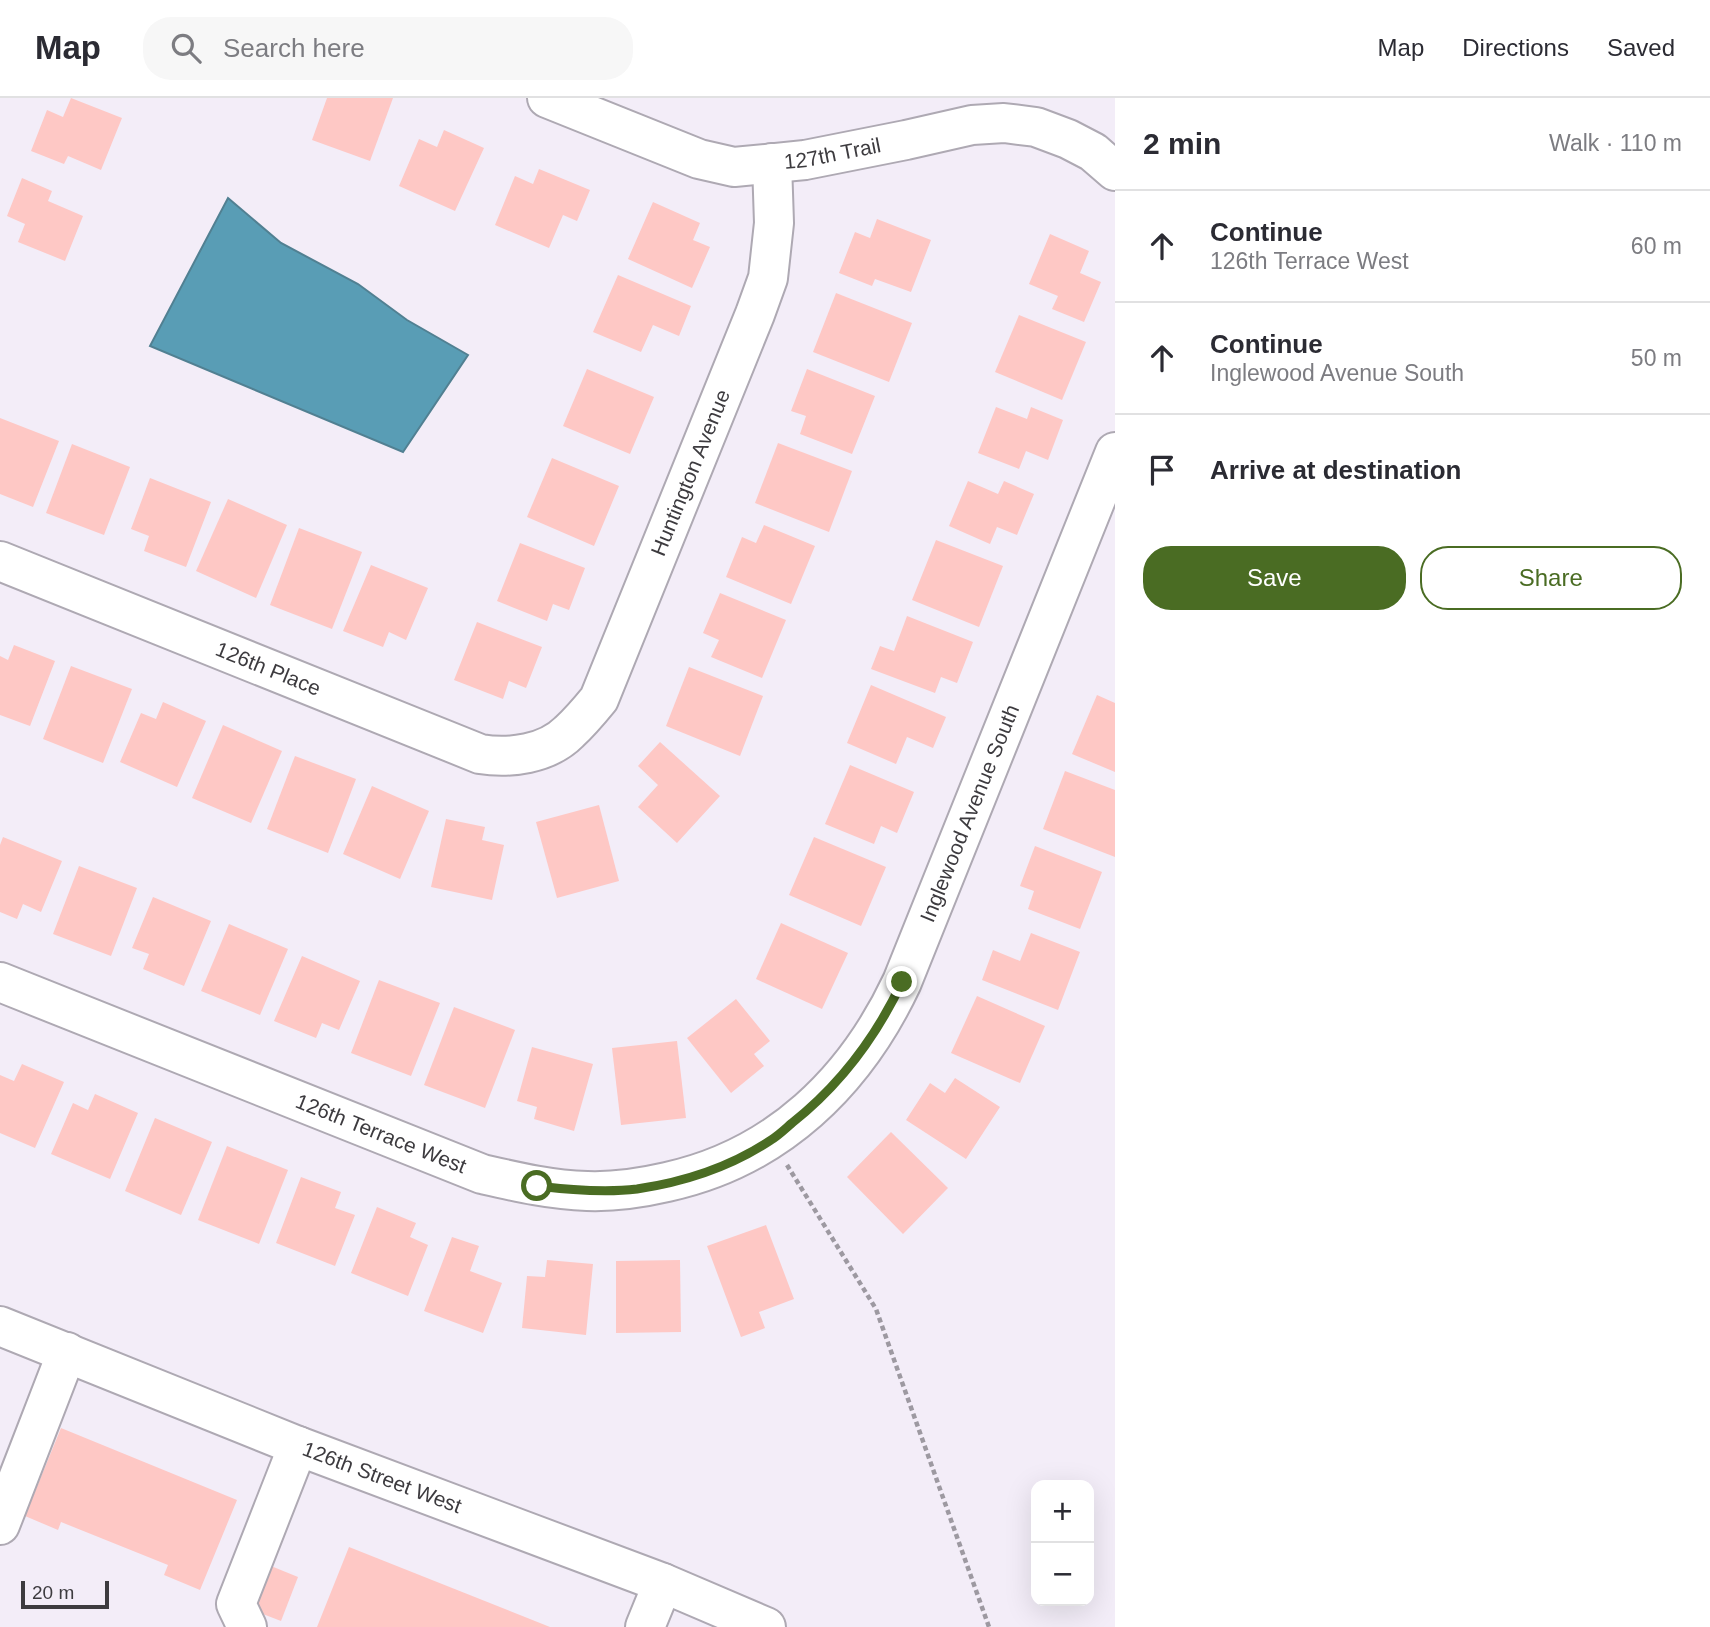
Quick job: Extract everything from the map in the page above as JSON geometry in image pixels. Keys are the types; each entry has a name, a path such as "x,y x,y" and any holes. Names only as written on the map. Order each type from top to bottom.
{"street":[{"name":"127th Trail","path":"547,98 699,159 734,167 805,160 972,125 1004,123 1036,127 1068,139 1093,152 1115,171"},
{"name":"Huntington Avenue","path":"540,750 568,734 600,699 755,314 768,278 774,223 772,163"},
{"name":"Inglewood Avenue South","path":"771,1140 814,1106 865,1047 888,1011 1115,452"},
{"name":"126th Place","path":"0,561 480,754 496,757 540,750"},
{"name":"126th Terrace West","path":"0,982 482,1174 537,1186 589,1191 637,1189 688,1178 725,1165 771,1140"},
{"name":"126th Street West","path":"0,1325 298,1446 663,1583 766,1627"},
{"path":"0,1525 67,1352"},
{"path":"247,1627 236,1604 298,1446"},
{"path":"645,1627 663,1583"}],"path":[{"path":"771,1140 876,1309 989,1627"}],"water":[{"path":"228,198 281,243 358,284 407,320 468,355 403,452 150,346"}],"building":[{"path":"71,98 122,118 101,170 68,156 64,164 31,151 47,110 63,117"},
{"path":"327,98 393,98 370,161 312,140"},
{"path":"444,130 484,148 455,211 399,186 419,139 437,147"},
{"path":"539,169 590,190 577,221 563,215 549,248 495,225 515,176 533,184"},
{"path":"22,178 52,191 48,201 83,216 65,261 18,242 25,224 7,216"},
{"path":"653,202 700,223 693,240 710,247 692,288 628,259"},
{"path":"877,219 931,240 911,292 875,279 872,286 839,273 855,232 870,238"},
{"path":"1050,234 1089,251 1080,273 1101,282 1084,322 1052,309 1058,296 1029,284"},
{"path":"618,275 691,306 679,336 653,325 641,352 593,332"},
{"path":"836,293 912,323 889,382 813,352"},
{"path":"1019,315 1086,342 1062,400 995,372"},
{"path":"587,369 654,397 630,454 563,426"},
{"path":"807,369 875,396 852,454 800,434 806,416 791,411"},
{"path":"996,407 1027,419 1031,407 1063,420 1048,460 1026,451 1019,469 978,453"},
{"path":"0,418 59,441 33,507 0,494"},
{"path":"778,443 852,471 829,532 755,503"},
{"path":"72,444 130,467 104,535 46,513"},
{"path":"552,458 619,486 594,546 527,517"},
{"path":"150,478 211,502 186,567 144,551 149,536 131,529"},
{"path":"968,481 998,494 1004,481 1034,494 1017,535 997,527 990,544 949,526"},
{"path":"228,499 287,525 256,598 196,571"},
{"path":"764,525 815,546 791,604 726,577 742,537 756,543"},
{"path":"299,528 362,552 332,629 270,605"},
{"path":"936,540 1003,566 979,627 912,600"},
{"path":"520,543 585,568 569,610 553,604 547,621 497,601"},
{"path":"371,565 428,588 406,640 389,632 383,647 343,631"},
{"path":"720,593 786,620 762,678 711,657 719,640 703,633"},
{"path":"907,616 973,642 957,683 941,677 935,693 871,669 880,646 894,651"},
{"path":"477,622 542,647 526,688 509,681 503,699 454,680"},
{"path":"14,645 55,661 30,726 0,715 0,656 8,660"},
{"path":"71,666 132,689 103,763 43,739"},
{"path":"689,667 763,696 740,756 666,726"},
{"path":"871,685 946,717 933,748 907,737 896,764 847,743"},
{"path":"1097,695 1115,703 1115,772 1072,754"},
{"path":"163,702 206,721 177,787 120,762 141,713 156,719"},
{"path":"223,725 282,751 251,823 192,798"},
{"path":"660,742 720,796 677,843 638,807 658,785 638,766"},
{"path":"295,756 356,779 328,853 267,829"},
{"path":"850,765 914,792 897,833 881,826 874,844 825,824"},
{"path":"1065,771 1115,790 1115,857 1043,829"},
{"path":"372,786 429,811 400,879 343,854"},
{"path":"599,805 619,881 557,898 536,822"},
{"path":"446,819 485,827 482,840 504,845 492,900 431,887"},
{"path":"3,837 62,861 41,912 23,904 17,919 0,912 0,845"},
{"path":"814,837 886,867 861,926 789,895"},
{"path":"1035,846 1102,872 1080,929 1028,909 1034,891 1020,886"},
{"path":"79,866 137,888 111,956 53,934"},
{"path":"153,897 211,921 184,986 143,969 149,954 132,948"},
{"path":"781,923 848,953 822,1009 756,979"},
{"path":"229,924 288,949 260,1015 201,991"},
{"path":"1031,933 1080,952 1058,1010 982,980 993,950 1020,961"},
{"path":"302,956 360,981 339,1030 322,1023 316,1038 274,1021"},
{"path":"379,980 440,1003 411,1076 351,1053"},
{"path":"977,996 1045,1026 1020,1083 951,1053"},
{"path":"736,999 770,1041 754,1054 764,1066 731,1093 687,1038"},
{"path":"454,1007 515,1030 485,1108 424,1085"},
{"path":"677,1041 686,1118 621,1125 612,1048"},
{"path":"532,1047 593,1064 574,1131 534,1119 537,1107 517,1101"},
{"path":"22,1064 64,1082 35,1148 0,1133 0,1075 14,1081"},
{"path":"955,1078 1000,1107 966,1159 906,1120 930,1083 945,1093"},
{"path":"95,1094 138,1113 110,1179 51,1154 73,1103 88,1110"},
{"path":"155,1118 212,1142 181,1215 125,1191"},
{"path":"891,1132 948,1188 903,1234 847,1177"},
{"path":"227,1146 288,1170 259,1244 198,1220"},
{"path":"301,1177 341,1192 335,1208 355,1215 335,1266 276,1243"},
{"path":"377,1207 416,1223 410,1237 428,1245 408,1296 351,1273"},
{"path":"766,1225 794,1299 759,1312 765,1328 741,1337 707,1246"},
{"path":"452,1237 479,1246 470,1271 502,1283 483,1333 424,1311"},
{"path":"547,1260 593,1264 586,1335 522,1328 527,1276 545,1277"},
{"path":"680,1260 681,1332 616,1333 616,1261"},
{"path":"61,1428 237,1500 200,1590 164,1575 168,1565 61,1522 58,1530 25,1516"},
{"path":"349,1547 550,1627 317,1627"},
{"path":"271,1566 298,1577 281,1621 255,1611"}],"route":[{"path":"537,1186 589,1191 637,1189 688,1178 725,1165 771,1140 814,1106 865,1047 888,1011 902,982"}]}
